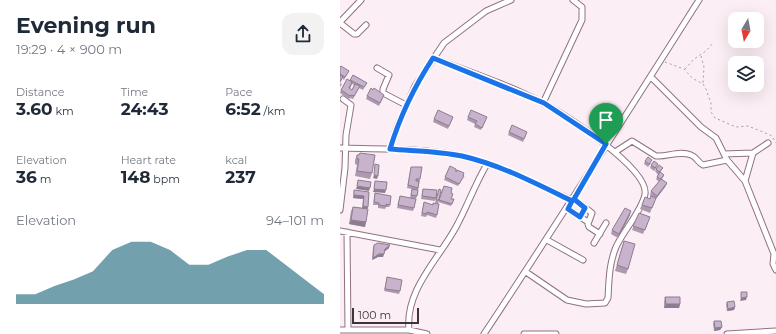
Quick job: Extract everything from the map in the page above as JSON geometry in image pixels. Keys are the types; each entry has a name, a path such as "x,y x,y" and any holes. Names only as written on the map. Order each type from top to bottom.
{"street":[{"path":"361,0 340,23 354,34 366,25"},
{"path":"390,149 406,105 415,86 444,43 486,11 511,0"},
{"path":"544,103 582,20 582,7 573,0"},
{"path":"484,334 568,209 606,144 651,77 699,0"},
{"path":"433,58 544,103 606,144 630,166 644,187 645,194 616,247 611,260 607,302 604,304 586,304 566,300 526,272"},
{"path":"377,68 389,75 383,89 384,93 406,105"},
{"path":"651,77 701,127 713,134 727,160 745,181 773,252 773,264 776,270"},
{"path":"340,210 346,135 351,105 343,99"},
{"path":"615,152 632,141 656,156 672,153 686,154 694,156 700,164 703,165 727,160"},
{"path":"724,154 753,153 768,143"},
{"path":"340,148 390,149 451,154 487,164 573,200 593,214 588,222"},
{"path":"745,181 753,153"},
{"path":"409,330 409,308 440,250 455,229 487,164"},
{"path":"580,217 585,208"},
{"path":"568,209 588,222 589,227 600,234"},
{"path":"594,243 606,223"},
{"path":"340,231 440,250"},
{"path":"346,232 348,330"},
{"path":"547,240 583,260"},
{"path":"340,330 409,330 427,334"},
{"path":"727,334 776,331"},
{"path":"524,334 556,334"}],"path":[{"path":"684,69 694,59 700,56 712,42"},
{"path":"700,56 704,67 703,84"},
{"path":"661,59 671,65 684,69 692,78 703,84 711,102 711,112 715,118 736,127 748,126 772,136 776,142"}],"building":[{"path":"341,66 349,71 345,77 340,74"},
{"path":"340,75 343,77 340,82"},
{"path":"353,75 367,83 364,87 350,80"},
{"path":"347,79 352,82 349,88 352,90 355,84 360,86 354,96 350,96 341,90"},
{"path":"371,88 373,90 374,88 384,95 380,103 367,96"},
{"path":"438,110 453,117 449,126 434,119"},
{"path":"471,110 487,117 482,128 475,124 477,121 468,117"},
{"path":"512,125 527,132 524,139 509,132"},
{"path":"360,153 375,155 372,173 357,171 359,159 357,159 357,155"},
{"path":"648,157 652,160 649,164 645,161"},
{"path":"654,161 658,164 655,168 651,165"},
{"path":"375,164 379,165 378,176 374,175"},
{"path":"659,165 663,168 659,172 656,169"},
{"path":"450,166 456,169 456,172 457,170 464,173 464,176 459,184 445,177"},
{"path":"411,167 422,167 420,179 416,179 416,181 419,181 418,188 408,185"},
{"path":"660,172 664,175 661,179 657,177"},
{"path":"661,179 667,183 657,196 651,191"},
{"path":"358,180 371,182 370,188 357,186"},
{"path":"375,181 387,182 386,190 374,189"},
{"path":"444,186 452,188 451,193 453,194 451,199 454,199 452,204 439,200"},
{"path":"412,189 418,190 417,196 411,195"},
{"path":"423,189 437,190 436,198 422,196"},
{"path":"439,189 441,190 439,200 436,200"},
{"path":"354,190 369,192 368,207 363,206 364,196 354,195"},
{"path":"375,193 391,196 390,205 379,205 379,203 374,202"},
{"path":"400,196 416,199 414,208 398,205"},
{"path":"651,196 656,198 652,208 642,205 645,197 650,199"},
{"path":"424,202 433,205 433,203 439,204 437,215 427,212 427,214 422,213"},
{"path":"353,207 368,209 366,222 351,220"},
{"path":"625,208 631,211 619,234 612,230"},
{"path":"639,213 650,217 645,230 633,226"},
{"path":"624,241 635,244 628,269 617,265"},
{"path":"378,243 390,245 385,249 384,254 379,254 373,258 374,245"},
{"path":"387,277 402,280 400,291 385,289"},
{"path":"741,292 747,292 747,297 741,298"},
{"path":"665,297 680,297 680,304 666,304"},
{"path":"734,301 735,307 728,309 727,302"},
{"path":"714,321 721,321 722,327 715,328"}],"route":[{"path":"433,58 544,103 563,114 585,131 606,144 574,199 585,208 580,217 568,209 572,201 516,175 479,161 463,156 438,152 390,149 406,105 415,86 433,58"}]}
